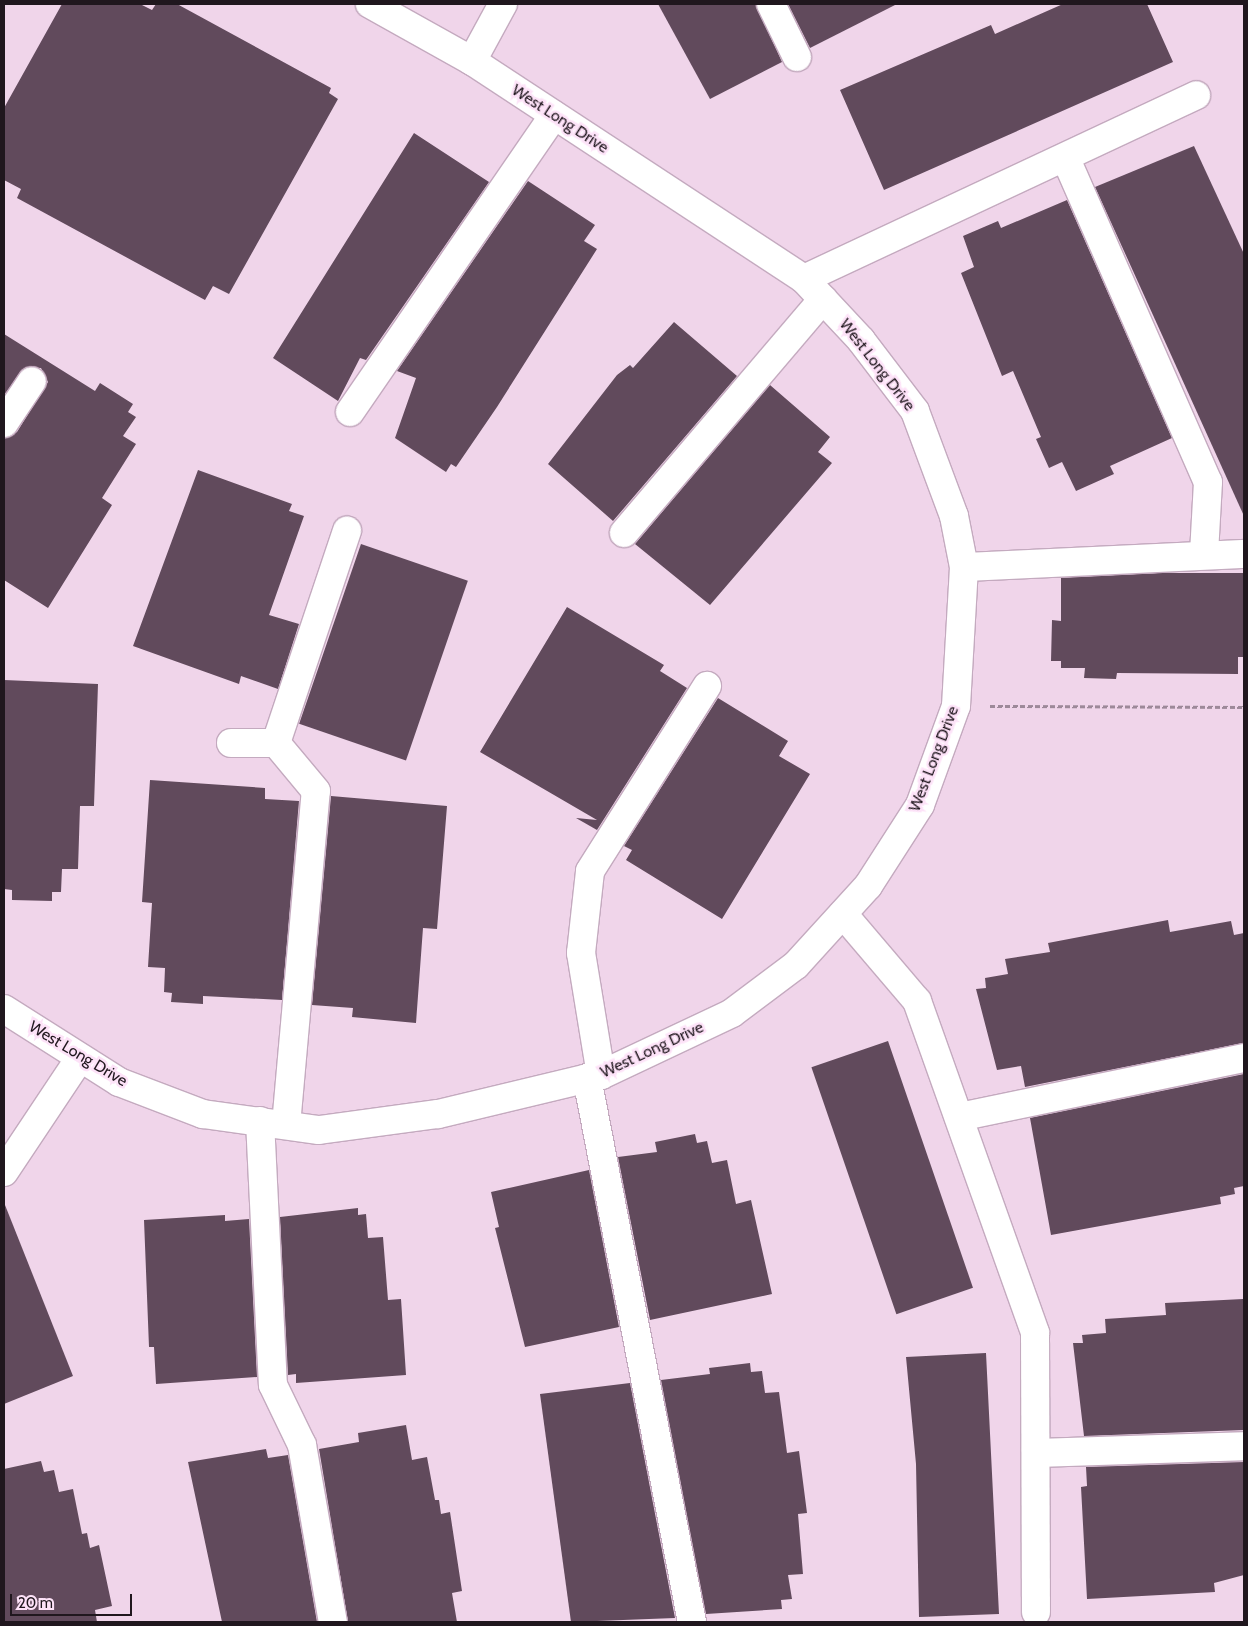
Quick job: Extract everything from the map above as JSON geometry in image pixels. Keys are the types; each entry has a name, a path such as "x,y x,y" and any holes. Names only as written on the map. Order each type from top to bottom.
{"street":[{"name":"West Long Drive","path":"4,1009 120,1082 203,1114 319,1130 438,1114 594,1076 732,1013 796,965 843,914 868,886 920,805 956,706 964,567 954,516 915,411 814,289 472,61 370,4"},
{"path":"472,61 503,4"},
{"path":"771,4 797,57"},
{"path":"624,533 814,289 1066,159 1196,95"},
{"path":"350,412 554,115"},
{"path":"1066,159 1208,482 1204,553"},
{"path":"4,423 32,381"},
{"path":"276,743 347,531"},
{"path":"964,567 1204,553 1244,554"},
{"path":"692,1622 594,1076 582,953 590,871 707,686"},
{"path":"231,743 276,743"},
{"path":"276,743 316,791 273,1123 273,1385 302,1445 333,1622"},
{"path":"843,914 917,1002 1035,1333 1036,1612"},
{"path":"4,1172 80,1058"},
{"path":"958,1117 1244,1058"},
{"path":"1036,1453 1244,1446"}],"path":[{"path":"956,706 1244,707"}],"building":[{"path":"62,4 140,4 152,10 156,4 177,4 331,88 329,93 338,99 229,294 213,286 205,300 17,198 21,189 4,180 4,108"},
{"path":"658,4 756,4 782,62 710,99"},
{"path":"788,4 897,4 810,48"},
{"path":"1063,4 1147,4 1173,62 884,190 840,90 991,25 995,34"},
{"path":"414,133 489,182 366,360 360,358 338,401 273,358"},
{"path":"1194,146 1244,254 1244,516 1095,187"},
{"path":"528,181 595,225 584,241 597,249 497,407 456,467 451,464 446,472 395,438 416,378 397,371"},
{"path":"1067,200 1172,438 1110,466 1114,474 1076,491 1062,462 1049,468 1036,439 1041,437 1013,371 1002,376 961,273 974,267 963,236 998,221 1001,228"},
{"path":"674,322 737,376 613,521 548,464 617,375 630,365 633,368"},
{"path":"4,334 95,391 100,383 133,404 128,412 136,417 123,436 136,444 102,498 112,505 48,608 4,580 4,439 17,432 48,382 41,368 26,367 4,395"},
{"path":"770,385 830,437 818,452 832,463 710,605 635,544"},
{"path":"198,470 292,504 289,511 304,516 269,615 299,624 278,689 241,676 239,684 133,646"},
{"path":"361,544 468,581 406,760 299,724"},
{"path":"1163,573 1244,573 1244,657 1238,657 1238,674 1117,673 1116,679 1084,678 1085,668 1061,668 1061,661 1051,661 1052,620 1061,621 1061,578"},
{"path":"567,607 664,665 660,671 687,688 597,830 576,818 597,820 480,752"},
{"path":"4,680 98,684 94,806 80,806 78,869 62,869 61,892 52,892 52,901 12,900 12,890 4,889"},
{"path":"718,698 788,741 779,756 810,774 722,919 626,860 632,850 624,846"},
{"path":"150,780 265,788 265,799 299,801 282,1000 203,996 203,1004 171,1002 172,993 164,992 165,968 148,967 152,903 142,902"},
{"path":"331,796 447,806 437,929 423,928 416,1023 352,1017 353,1008 312,1005"},
{"path":"1168,920 1170,932 1231,921 1234,935 1244,933 1244,1043 1025,1087 1021,1066 997,1070 976,989 986,988 985,978 1008,974 1005,959 1050,952 1048,943"},
{"path":"888,1041 973,1288 896,1314 811,1067"},
{"path":"1244,1074 1244,1186 1234,1188 1235,1194 1220,1197 1221,1204 1051,1235 1030,1118"},
{"path":"695,1134 697,1143 707,1141 712,1163 727,1160 736,1204 751,1200 772,1294 650,1320 618,1157 657,1152 655,1142"},
{"path":"589,1170 619,1327 525,1347 495,1228 499,1227 491,1192"},
{"path":"4,1206 73,1376 4,1404"},
{"path":"358,1208 358,1215 366,1214 368,1238 383,1237 388,1300 401,1299 406,1375 296,1383 296,1374 288,1375 280,1217"},
{"path":"225,1215 225,1221 249,1219 257,1377 156,1384 154,1347 149,1347 144,1220"},
{"path":"1243,1299 1244,1430 1084,1436 1073,1343 1083,1343 1082,1335 1106,1333 1105,1319 1166,1315 1165,1303"},
{"path":"986,1353 999,1614 919,1617 916,1464 906,1357"},
{"path":"750,1363 751,1372 762,1371 765,1393 779,1392 787,1453 799,1451 807,1513 798,1514 803,1574 788,1575 792,1599 781,1600 782,1609 706,1614 661,1380 710,1374 709,1368"},
{"path":"630,1383 675,1618 571,1622 540,1394"},
{"path":"406,1425 412,1460 427,1457 435,1500 439,1500 441,1514 450,1512 462,1591 452,1593 457,1622 348,1622 319,1449 359,1442 358,1433"},
{"path":"266,1449 268,1458 288,1455 317,1622 222,1622 188,1462"},
{"path":"41,1461 44,1472 54,1470 59,1492 73,1489 82,1534 87,1533 90,1548 99,1545 112,1606 95,1610 97,1622 4,1622 4,1469"},
{"path":"1244,1462 1244,1575 1214,1583 1215,1592 1087,1599 1081,1487 1087,1486 1086,1467"}]}
